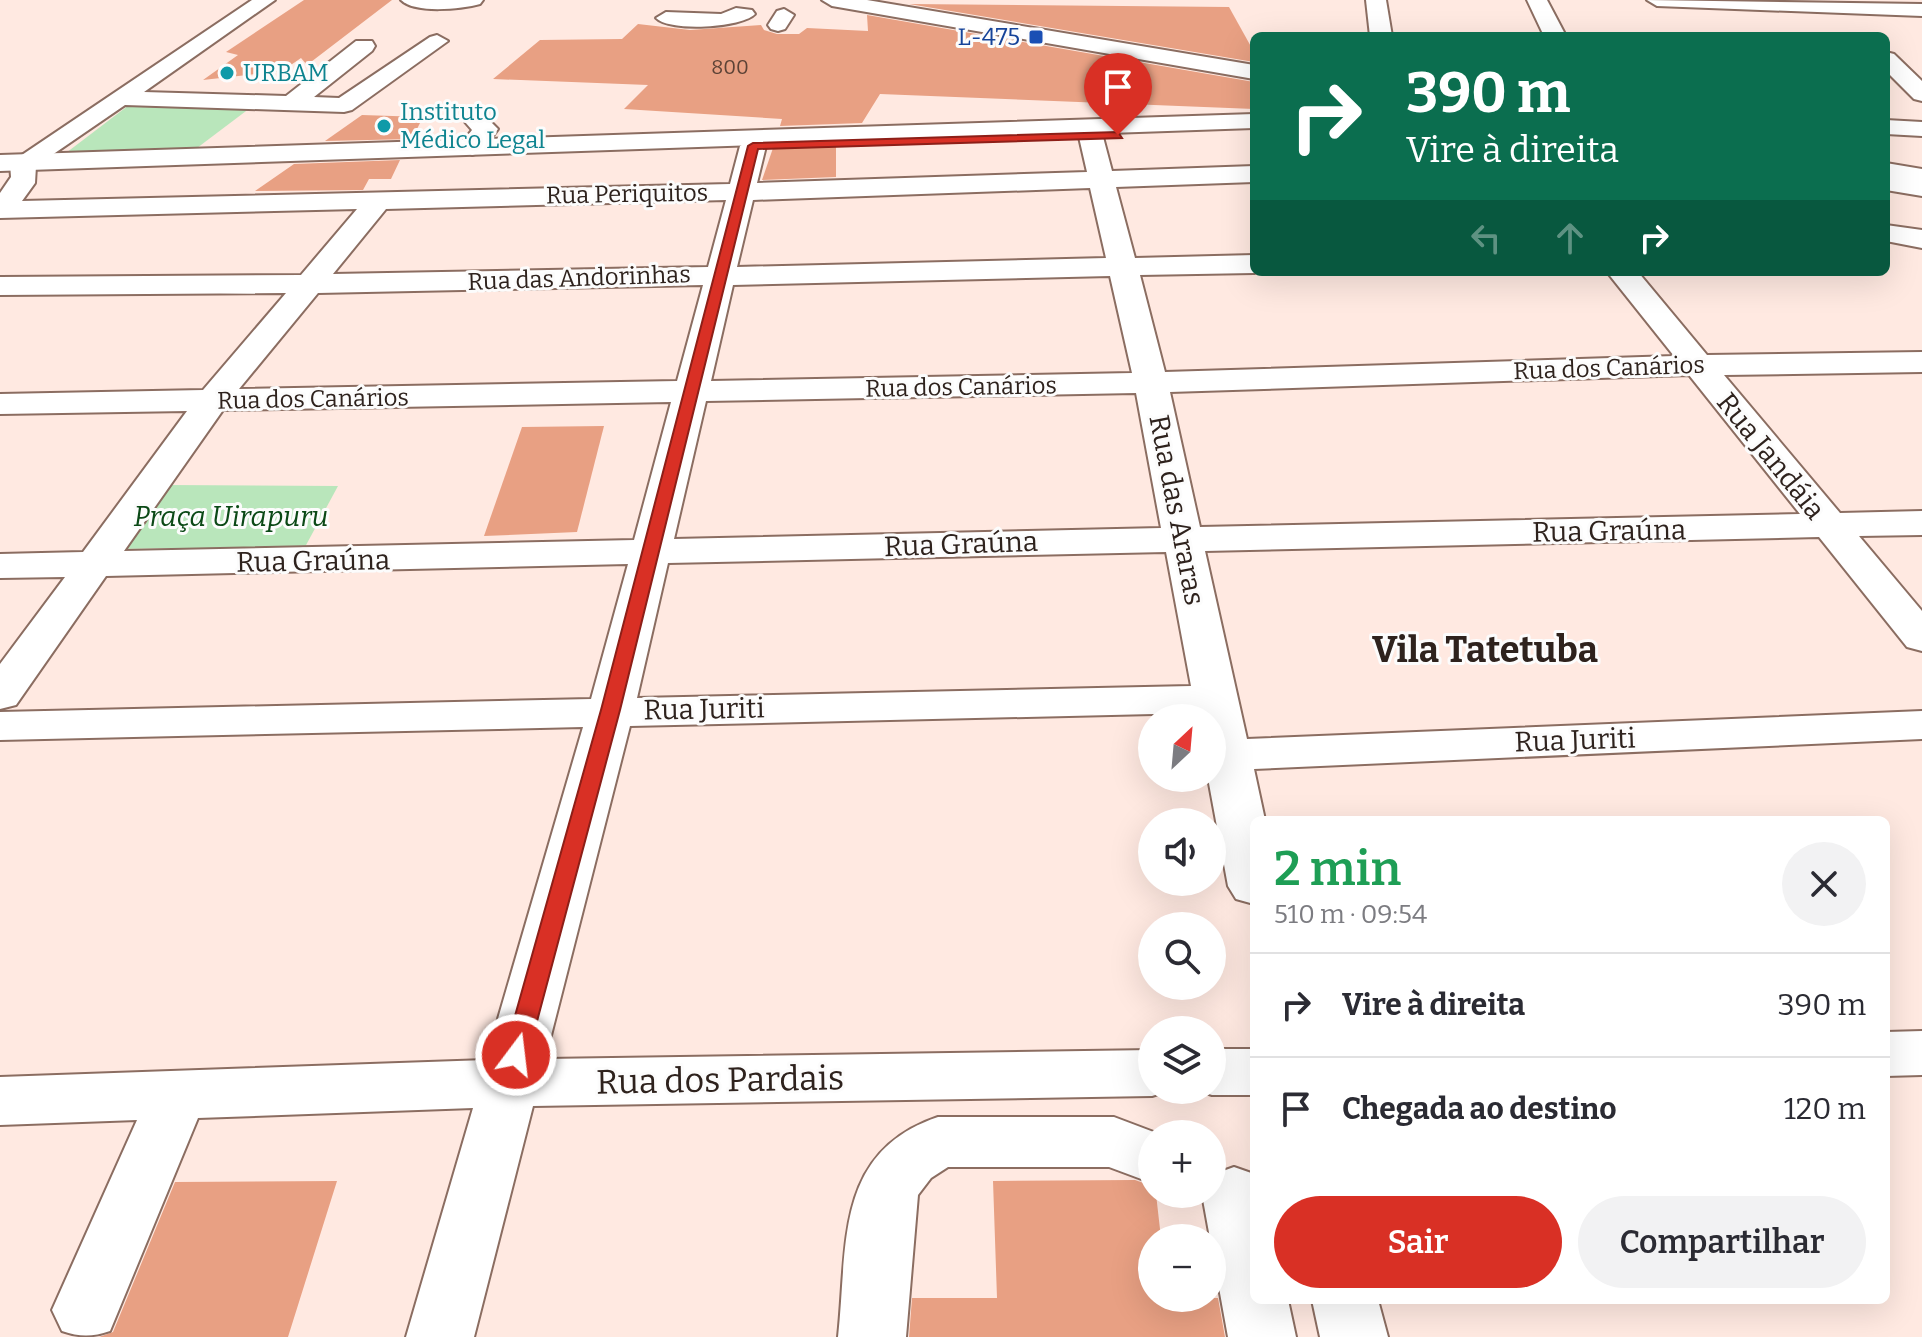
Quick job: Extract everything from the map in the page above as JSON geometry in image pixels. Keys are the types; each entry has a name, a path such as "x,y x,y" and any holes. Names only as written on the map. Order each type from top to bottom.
{"street":[{"path":"411,0 473,0"},
{"path":"832,0 977,22 1155,55 1248,60"},
{"path":"974,0 977,22"},
{"path":"1376,0 1380,32"},
{"path":"1537,0 1553,32"},
{"path":"1657,0 1829,3 1922,10"},
{"path":"1682,0 1701,24"},
{"path":"1829,3 1852,26"},
{"path":"12,167 233,22 276,4"},
{"path":"666,18 725,20 736,14 745,14"},
{"path":"129,93 180,90 292,103 351,104 437,41"},
{"path":"1093,44 1181,46 1248,60"},
{"path":"292,103 364,46"},
{"path":"1155,55 1181,46"},
{"path":"1890,63 1922,94"},
{"path":"12,167 472,132 1250,121"},
{"path":"1890,127 1922,129"},
{"path":"12,167 1250,130"},
{"name":"Rua das Araras","path":"1091,137 1151,383 1250,866"},
{"path":"0,139 52,142"},
{"path":"440,1337 611,710 753,146"},
{"path":"0,209 20,189 12,167"},
{"path":"1890,172 1922,177"},
{"name":"Rua Periquitos","path":"0,209 742,192 1250,174"},
{"path":"1890,183 1922,193"},
{"path":"1890,189 1922,193"},
{"path":"0,695 212,401 380,199"},
{"path":"1890,234 1922,239"},
{"path":"1890,253 1922,252"},
{"name":"Rua das Andorinhas","path":"0,286 309,286 719,273 1250,264"},
{"name":"Rua Jandáia","path":"1625,276 1922,638"},
{"name":"Rua dos Canários","path":"0,404 1151,383 1697,365 1922,362"},
{"name":"Rua Graúna","path":"0,566 1922,523"},
{"name":"Rua Juriti","path":"0,726 611,710 1215,699"},
{"name":"Rua Juriti","path":"1228,755 1922,725"},
{"path":"1890,1054 1922,1053"},
{"path":"1226,1072 1250,1072"},
{"name":"Rua dos Pardais","path":"0,1101 508,1083 1138,1073"},
{"path":"86,1310 178,1095"},
{"path":"872,1337 883,1211 889,1186 909,1160 938,1142 1114,1142 1138,1152"},
{"path":"1233,1191 1250,1278"},
{"path":"1255,1304 1262,1337"},
{"path":"1346,1304 1354,1337"}],"green space":[{"path":"133,102 254,105 197,148 62,156"},
{"name":"Praça Uirapuru","path":"167,485 338,486 305,547 113,549"}],"building":[{"path":"304,0 392,0 307,65 301,58 282,71 203,80 238,55 226,52"},
{"path":"909,4 1229,7 1250,45 1250,61"},
{"path":"867,15 1250,81 1250,109 880,94 862,123 780,126 782,119 624,109 648,85 493,79 540,40 622,39 638,24 690,30 761,25 764,30 777,34 799,34 807,28 868,31"},
{"name":"Instituto Médico Legal","path":"362,115 423,117 412,139 325,141"},
{"path":"836,145 836,177 762,180 773,148"},
{"path":"400,160 391,179 369,179 363,190 255,191 294,164"},
{"path":"604,426 577,532 484,536 522,427"},
{"path":"337,1181 288,1337 99,1337 113,1332 175,1182"},
{"path":"993,1181 1138,1181 1138,1208 1158,1208 1159,1224 1138,1224 1138,1312 1221,1312 1225,1337 909,1337 912,1298 997,1298"}],"place":[{"name":"L-475","path":"1036,37"},
{"name":"URBAM","path":"227,73"},
{"name":"Instituto Médico Legal","path":"384,126"}],"district":[{"name":"Vila Tatetuba","path":"1485,650"}],"route":[{"path":"516,1055 611,710 753,146 1118,135"}]}
